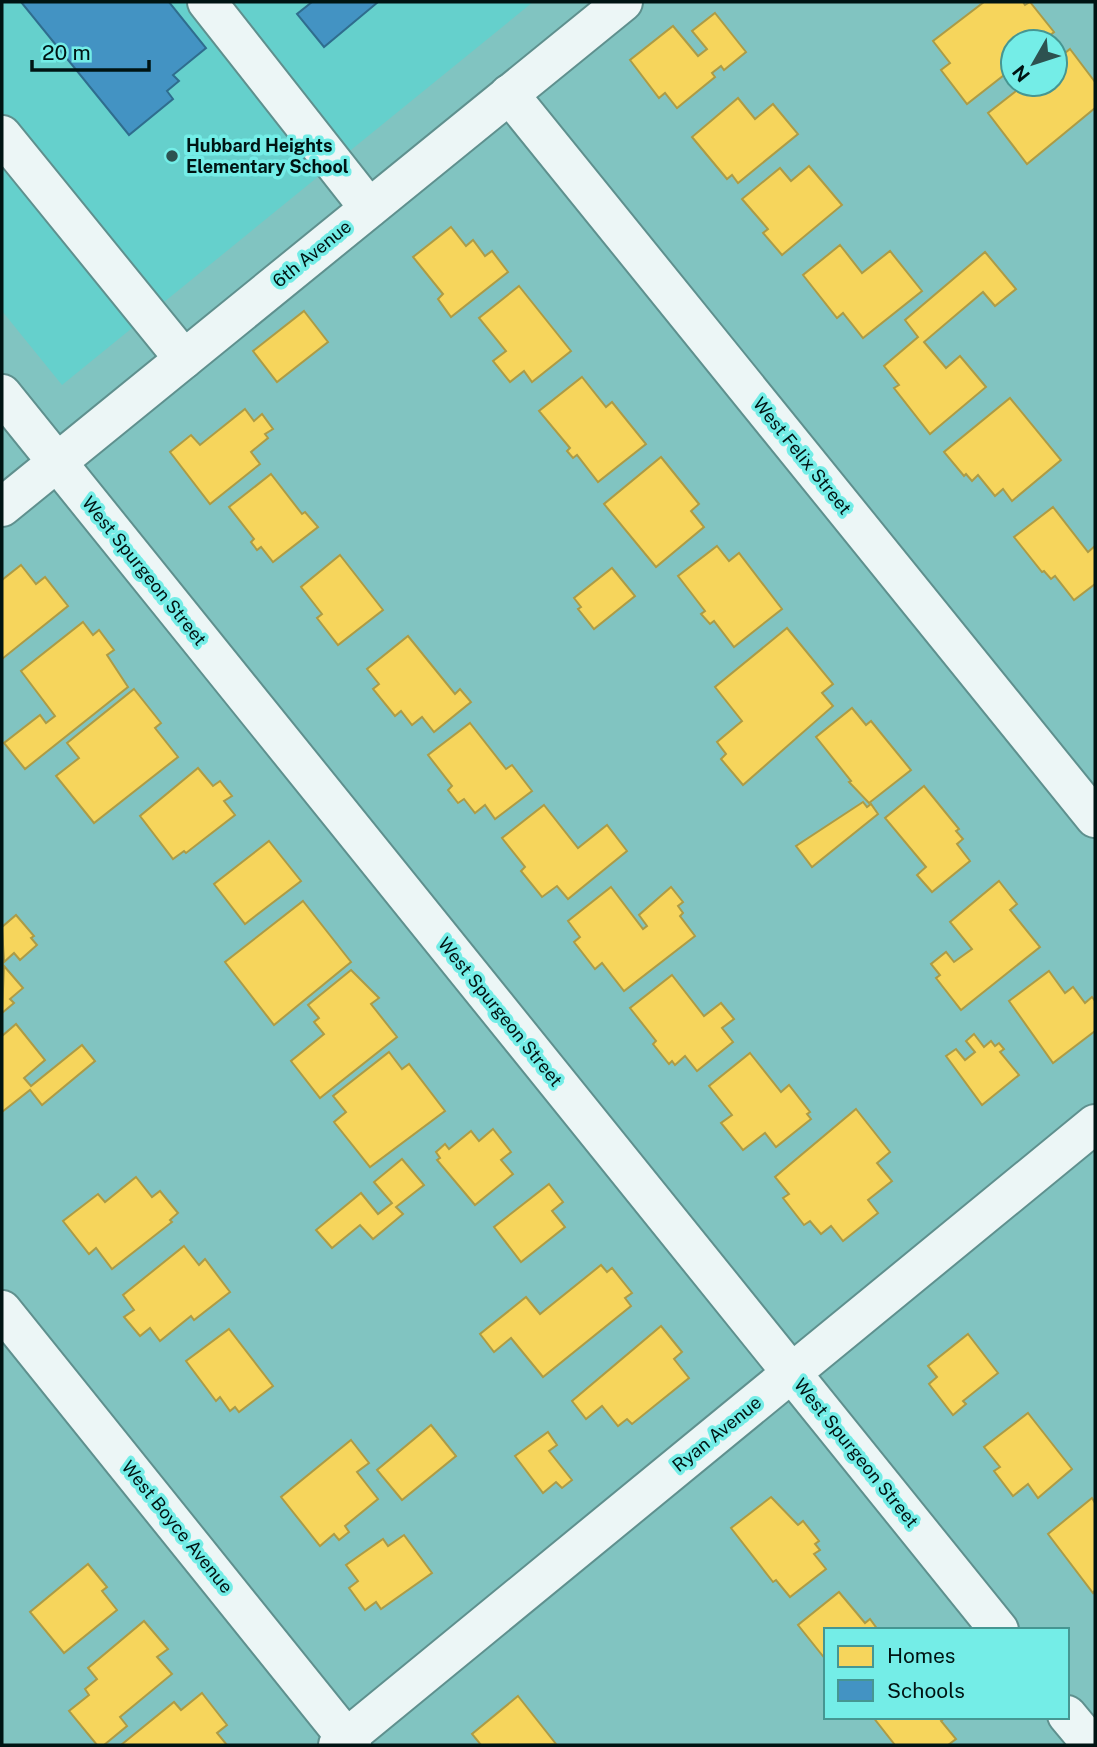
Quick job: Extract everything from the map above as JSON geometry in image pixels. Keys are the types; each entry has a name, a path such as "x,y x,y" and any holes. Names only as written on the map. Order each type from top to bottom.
{"street":[{"path":"208,2 369,208"},
{"name":"6th Avenue","path":"2,507 623,2"},
{"name":"West Felix Street","path":"509,94 1095,818"},
{"path":"2,135 184,359"},
{"name":"West Spurgeon Street","path":"2,394 997,1628"},
{"name":"Ryan Avenue","path":"346,1743 1095,1124"},
{"name":"West Boyce Avenue","path":"2,1310 346,1743"},
{"path":"1069,1717 1092,1745"}],"shaded area":[{"name":"Hubbard Heights Elementary School","path":"2,2 533,2 62,385 2,311"}],"building: Homes":[{"path":"984,2 1023,2 1025,5 1030,2 1051,28 999,28 999,79 967,104 941,70 950,63 933,41"},
{"path":"715,13 746,52 724,70 721,66 712,73 715,77 677,108 665,93 659,98 630,60 673,26 698,56 707,49 692,31"},
{"path":"1069,50 1095,82 1095,108 1027,164 988,113 1007,98 1069,98"},
{"path":"738,98 755,119 773,104 798,134 738,183 732,175 727,179 692,137"},
{"path":"809,166 842,205 782,255 763,233 768,229 742,199 780,168 791,181"},
{"path":"451,227 466,246 473,240 485,256 492,251 508,272 451,317 438,299 443,294 413,257"},
{"path":"840,245 862,273 890,251 922,291 863,338 843,313 837,318 803,275"},
{"path":"985,252 1016,289 995,306 983,292 924,342 946,368 960,356 986,387 930,434 894,388 899,385 884,366 918,337 905,320"},
{"path":"519,286 571,351 532,382 524,371 510,382 493,361 506,351 479,318"},
{"path":"304,311 328,342 277,382 253,351"},
{"path":"582,377 606,407 612,402 646,444 598,482 577,455 573,458 567,451 570,448 539,411"},
{"path":"1010,398 1061,460 1012,501 1003,489 995,496 978,475 972,481 966,474 964,476 944,452"},
{"path":"245,409 254,421 262,414 273,429 265,434 268,438 251,452 260,464 210,504 170,452 191,435 200,445"},
{"path":"661,457 699,504 691,511 704,527 656,567 604,504"},
{"path":"271,474 302,514 305,512 318,527 273,562 261,547 257,550 251,542 254,539 229,507"},
{"path":"1053,507 1088,552 1095,546 1095,584 1074,600 1055,576 1051,579 1042,572 1014,537"},
{"path":"717,546 729,561 739,553 782,609 734,647 714,621 710,624 701,614 705,611 678,576"},
{"path":"340,555 383,610 338,645 317,618 322,614 301,587"},
{"path":"21,565 36,584 45,577 68,606 2,659 2,580"},
{"path":"612,568 635,596 594,629 578,609 581,607 574,598"},
{"path":"83,622 93,635 99,630 114,650 107,655 128,687 25,769 4,743 40,715 46,723 55,716 21,671"},
{"path":"787,628 833,684 822,693 833,706 743,785 721,759 726,754 717,742 742,721 715,687"},
{"path":"408,636 455,694 460,689 471,702 434,732 422,717 412,725 401,711 395,716 373,689 379,684 367,669"},
{"path":"134,689 161,723 155,728 178,757 94,823 56,776 79,758 67,743"},
{"path":"852,708 866,725 871,721 911,770 869,803 849,782 851,781 816,737"},
{"path":"470,723 506,769 512,765 532,791 495,819 485,805 475,813 464,799 458,803 448,790 452,786 428,755"},
{"path":"198,768 213,786 220,781 232,796 224,801 235,815 186,853 184,851 173,859 140,816"},
{"path":"924,786 959,829 956,831 963,839 957,844 970,861 932,892 917,875 926,867 885,818"},
{"path":"863,802 867,807 871,804 878,814 812,867 796,846"},
{"path":"544,805 578,848 607,825 627,851 568,899 557,886 542,897 521,871 525,867 502,838"},
{"path":"269,841 301,881 245,924 214,884"},
{"path":"999,881 1017,904 1010,910 1040,947 961,1010 936,978 940,975 931,964 946,952 954,962 972,949 950,922"},
{"path":"611,887 643,929 647,926 639,915 671,887 683,902 678,906 683,913 680,916 695,936 624,991 602,963 595,969 574,942 580,937 568,921"},
{"path":"303,901 351,962 274,1025 225,962"},
{"path":"16,915 34,936 31,938 37,945 20,960 14,953 4,962 2,927"},
{"path":"4,966 23,988 10,999 14,1003 2,1013"},
{"path":"351,970 379,998 371,1004 397,1037 320,1098 291,1061 324,1034 314,1022 319,1018 308,1005"},
{"path":"1049,971 1065,993 1073,987 1085,1003 1092,997 1095,1001 1095,1031 1053,1063 1009,1001"},
{"path":"672,975 704,1016 721,1003 734,1019 722,1028 733,1042 697,1071 685,1056 675,1065 672,1061 669,1064 653,1044 656,1041 630,1008"},
{"path":"16,1024 45,1060 24,1078 31,1086 82,1045 95,1061 42,1105 30,1090 2,1112 2,1036"},
{"path":"974,1034 984,1047 991,1041 995,1046 999,1043 1004,1049 1000,1052 1019,1075 982,1105 946,1056 956,1049 965,1060 975,1052 966,1041"},
{"path":"389,1052 402,1069 409,1064 445,1111 370,1167 334,1122 346,1112 333,1096"},
{"path":"750,1053 781,1092 789,1085 810,1112 807,1114 811,1119 776,1147 765,1133 743,1150 721,1123 732,1115 709,1086"},
{"path":"856,1109 890,1152 877,1163 892,1181 868,1200 878,1213 843,1241 831,1226 821,1234 810,1221 804,1225 783,1198 789,1194 775,1177"},
{"path":"493,1129 511,1152 501,1160 513,1174 475,1205 437,1160 440,1158 436,1152 445,1144 449,1149 471,1131 479,1141"},
{"path":"402,1159 424,1185 396,1207 403,1214 373,1239 360,1225 332,1248 316,1230 361,1193 378,1214 392,1203 374,1182"},
{"path":"136,1177 152,1197 160,1191 178,1213 170,1220 172,1222 112,1269 96,1248 89,1254 63,1221 98,1194 105,1202"},
{"path":"549,1184 563,1202 552,1211 565,1227 521,1262 494,1227"},
{"path":"184,1246 199,1265 205,1259 230,1292 194,1320 191,1316 160,1341 150,1328 140,1336 124,1317 134,1310 123,1295"},
{"path":"601,1265 607,1272 612,1268 632,1293 625,1298 631,1306 543,1377 511,1338 494,1352 480,1334 526,1297 540,1314"},
{"path":"661,1326 682,1352 674,1359 689,1378 632,1424 627,1419 618,1426 602,1406 586,1419 572,1401"},
{"path":"229,1329 273,1386 239,1412 235,1407 230,1411 220,1397 216,1401 186,1361"},
{"path":"968,1334 998,1373 963,1401 966,1404 953,1415 929,1384 937,1377 928,1366"},
{"path":"1028,1413 1072,1469 1038,1498 1028,1484 1013,1496 994,1471 1000,1467 984,1447"},
{"path":"431,1425 456,1456 402,1500 377,1470"},
{"path":"548,1432 557,1445 549,1451 572,1480 562,1488 556,1482 543,1493 515,1456"},
{"path":"351,1440 369,1463 357,1472 378,1499 345,1526 349,1532 339,1540 334,1534 320,1546 281,1497"},
{"path":"771,1497 798,1525 803,1521 819,1541 815,1544 820,1550 814,1554 826,1569 790,1597 776,1580 773,1582 731,1528"},
{"path":"1092,1498 1095,1503 1093,1593 1048,1534"},
{"path":"404,1535 432,1573 381,1609 376,1602 365,1610 349,1588 358,1581 346,1565 383,1539 388,1546"},
{"path":"88,1564 107,1587 102,1591 117,1610 64,1653 30,1612"},
{"path":"839,1592 865,1623 870,1619 877,1628 824,1628 824,1658 798,1625"},
{"path":"144,1621 168,1649 157,1657 172,1674 120,1717 127,1726 104,1745 97,1745 69,1711 89,1695 85,1689 97,1679 88,1668"},
{"path":"202,1693 227,1725 217,1733 227,1745 121,1745 174,1702 181,1710"},
{"path":"518,1696 556,1744 481,1745 472,1734"},
{"path":"875,1719 944,1719 941,1721 956,1739 948,1745 895,1745"}],"building: Schools":[{"path":"21,2 169,2 206,48 173,75 179,81 167,91 173,99 129,135"},
{"path":"312,2 378,2 324,47 297,14"}],"place":[{"name":"Hubbard Heights Elementary School","path":"172,156"}]}
